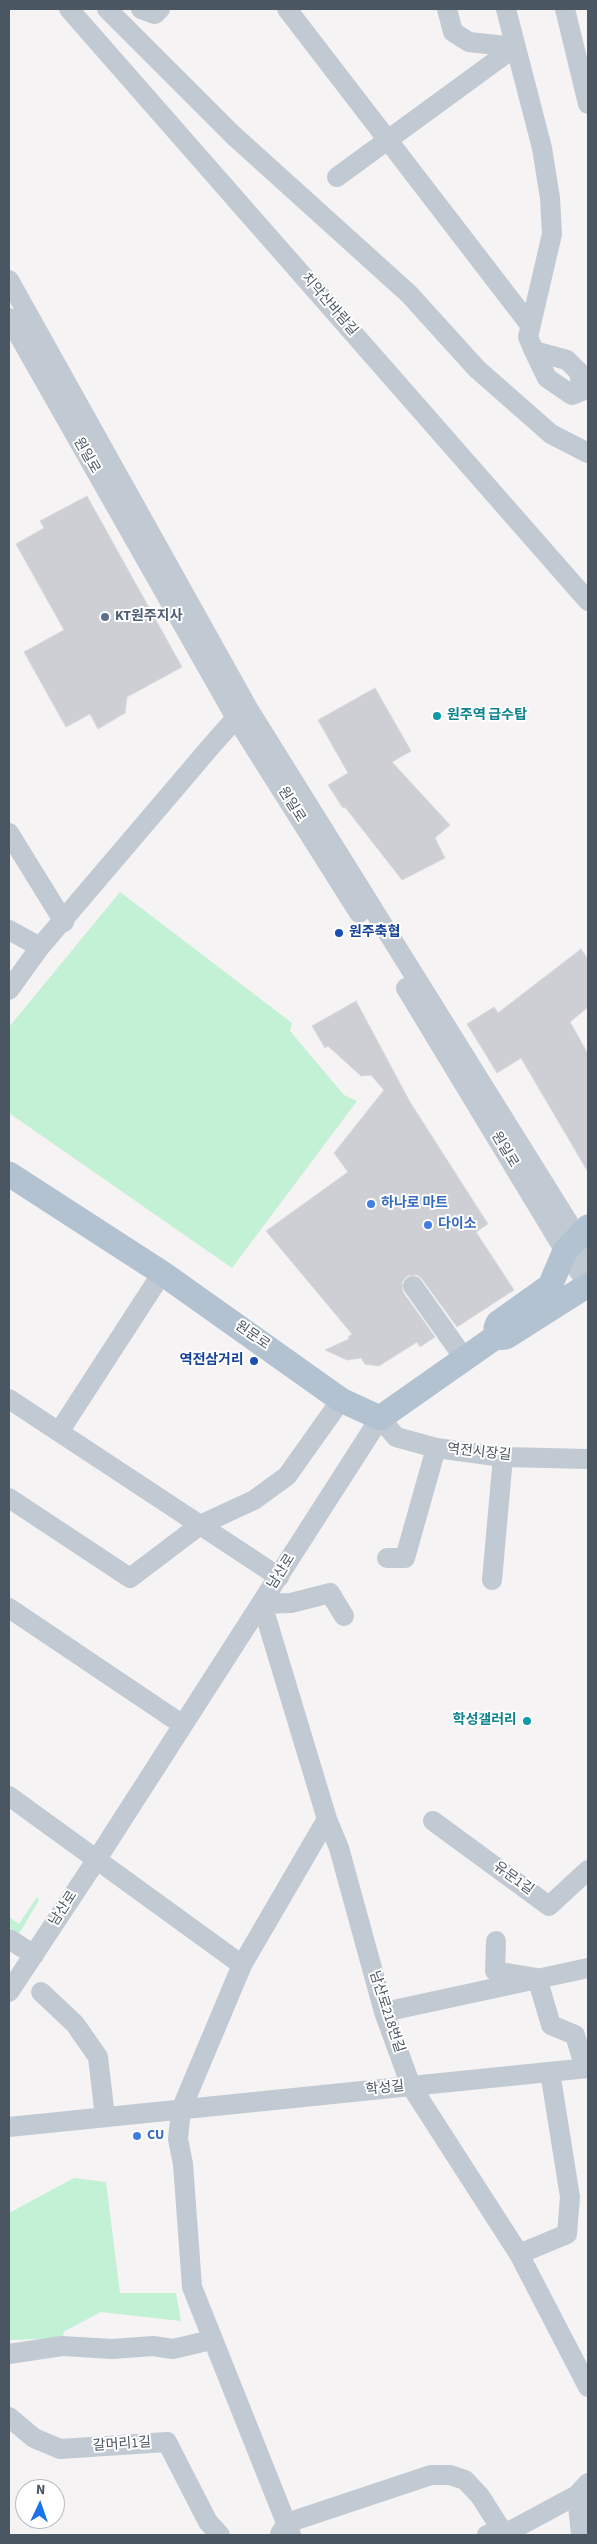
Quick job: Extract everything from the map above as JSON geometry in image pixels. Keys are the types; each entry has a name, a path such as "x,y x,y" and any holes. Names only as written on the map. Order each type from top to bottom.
{"main road":[{"name":"원문로","path":"9,1174 162,1273 342,1400 380,1418"},
{"path":"494,1338 498,1323 550,1286 580,1242"},
{"path":"380,1418 494,1338 506,1337 588,1284"}],"street":[{"name":"치악산바람길","path":"69,9 588,601"},
{"path":"107,9 233,135 409,294 477,369 551,434 588,453"},
{"path":"141,9 155,14 160,9"},
{"path":"287,9 530,325"},
{"path":"447,9 453,32 469,42 515,47"},
{"path":"506,9 542,148 550,198 552,234 528,337 534,351"},
{"path":"565,9 588,104"},
{"path":"337,177 515,47"},
{"name":"원일로","path":"9,280 243,714 580,1242 588,1284"},
{"name":"원일로","path":"9,318 393,966 580,1242"},
{"path":"9,990 40,947 64,922 243,714"},
{"path":"9,833 64,922"},
{"path":"9,930 40,947"},
{"path":"59,1432 162,1273"},
{"path":"413,1286 464,1358"},
{"path":"9,1399 279,1577"},
{"path":"9,1498 130,1578 200,1525 254,1500 287,1476 342,1400"},
{"name":"역전시장길","path":"380,1418 396,1437 436,1448 503,1457 588,1459"},
{"name":"남산로","path":"9,1992 262,1604 380,1418"},
{"path":"387,1558 406,1558 436,1448"},
{"path":"492,1580 503,1457"},
{"path":"262,1604 291,1603 330,1593 344,1616"},
{"name":"남산로218번길","path":"262,1604 327,1819 339,1848 384,2012 411,2086 519,2254 588,2387"},
{"path":"9,1608 183,1725"},
{"path":"9,1796 242,1965"},
{"path":"327,1819 242,1965 181,2110 178,2139 182,2164 192,2287 211,2340 286,2531 431,2475 450,2474 465,2480 480,2496 494,2532 510,2531 582,2489"},
{"name":"유문1길","path":"433,1821 549,1906 588,1870"},
{"path":"9,1939 34,1955"},
{"path":"496,1941 495,1971 537,1978"},
{"path":"384,2012 588,1968"},
{"path":"537,1978 551,2025 575,2035 587,2068"},
{"path":"41,1992 75,2024 98,2057 105,2117"},
{"name":"학성길","path":"9,2127 587,2068"},
{"path":"519,2254 567,2234 569,2187 550,2072"},
{"path":"9,2354 62,2346 112,2349 153,2346 173,2350 211,2340"},
{"name":"갈머리1길","path":"9,2416 34,2438 60,2449 167,2442 208,2522 220,2535"},
{"path":"581,2535 582,2489"}],"green space":[{"path":"120,892 292,1023 290,1031 344,1095 357,1101 232,1268 9,1113 9,1027"},
{"path":"37,1897 39,1900 19,1934 9,1927 9,1917 19,1924"},
{"path":"74,2178 106,2182 120,2293 176,2293 181,2321 101,2312 63,2332 64,2338 9,2340 9,2213"}],"building":[{"name":"KT원주지사","path":"87,496 182,667 127,697 125,713 98,729 90,714 66,727 24,652 64,630 16,544 44,528 40,521"},
{"path":"375,688 411,751 392,762 450,825 435,838 445,858 402,880 345,807 343,808 328,785 348,773 318,720"},
{"path":"581,949 588,959 588,1007 570,1022 588,1054 588,1172 521,1058 497,1073 467,1024 494,1007 498,1013"},
{"path":"356,1001 410,1102 488,1224 476,1232 514,1290 457,1327 422,1279 417,1275 407,1276 402,1282 403,1292 435,1337 420,1347 417,1342 379,1366 365,1364 361,1358 347,1360 325,1350 349,1339 348,1337 352,1334 266,1231 348,1172 334,1153 384,1090 371,1075 361,1076 328,1046 325,1048 312,1026"}],"place":[{"name":"KT원주지사","path":"105,617"},
{"name":"원주역 급수탑","path":"437,716"},
{"name":"원주축협","path":"339,933"},
{"name":"하나로 마트","path":"371,1204"},
{"name":"다이소","path":"428,1225"},
{"name":"역전삼거리","path":"254,1361"},
{"name":"학성갤러리","path":"527,1721"},
{"name":"CU","path":"137,2136"}]}
